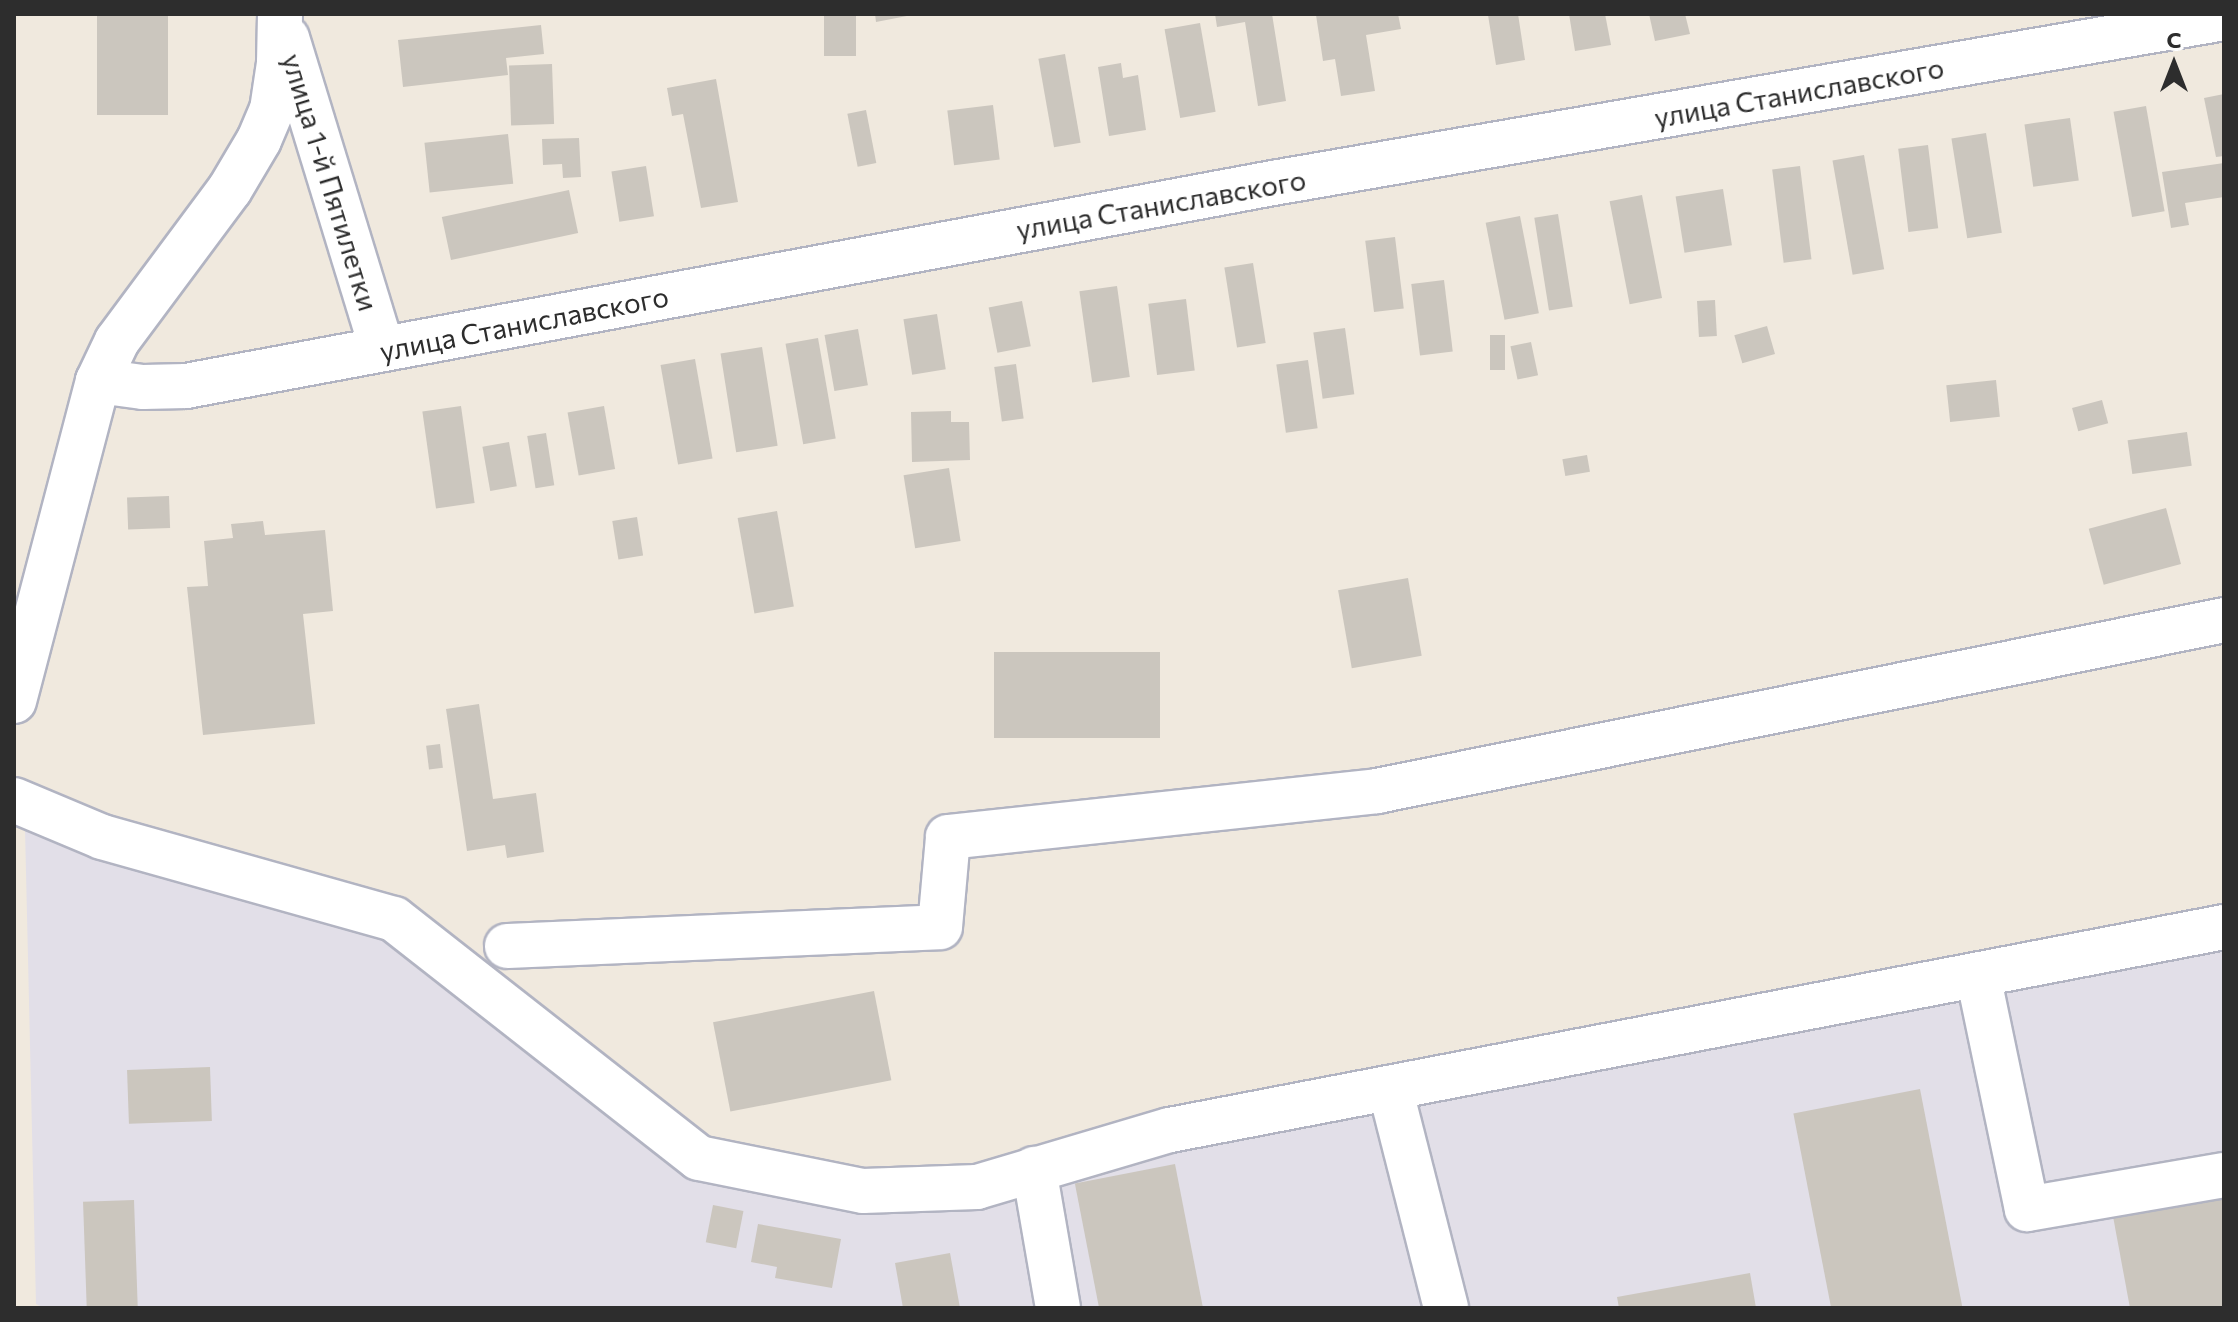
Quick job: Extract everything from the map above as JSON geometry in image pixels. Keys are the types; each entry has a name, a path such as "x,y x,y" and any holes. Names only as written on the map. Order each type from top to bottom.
{"street":[{"name":"улица 1-й Пятилетки","path":"280,14 382,349"},
{"name":"улица 1-й Пятилетки","path":"14,701 98,381 117,341 259,140 272,110 279,63 280,14"},
{"name":"улица Станиславского","path":"98,381 143,387 186,386 1273,183 2224,18"},
{"path":"507,946 940,927 948,837 1377,791 2224,620"},
{"path":"14,800 102,837 394,919 699,1158 863,1191 977,1187 1170,1130 2224,927"},
{"path":"1978,975 2027,1209 2224,1175"},
{"path":"1390,1088 1446,1308"},
{"path":"1034,1169 1058,1308"}],"shaded area":[{"path":"25,829 411,945 711,1175 921,1207 1198,1139 2224,943 2224,1308 44,1308 36,1304"}],"building":[{"path":"97,14 168,14 168,115 97,115"},
{"path":"824,14 856,14 856,56 824,56"},
{"path":"875,14 912,14 912,15 876,22"},
{"path":"1215,14 1272,14 1286,101 1258,106 1245,22 1217,27"},
{"path":"1398,14 1401,29 1366,35 1375,91 1341,96 1335,59 1323,61 1316,15"},
{"path":"1518,14 1525,60 1496,65 1488,15"},
{"path":"1569,14 1605,14 1611,45 1575,51"},
{"path":"1649,14 1685,14 1690,34 1655,41"},
{"path":"1200,23 1216,112 1180,118 1165,29"},
{"path":"541,25 544,54 506,58 508,75 403,87 398,40"},
{"path":"1065,54 1081,143 1054,147 1038,59"},
{"path":"1121,63 1123,78 1138,75 1146,130 1109,136 1098,67"},
{"path":"552,64 554,124 511,125 509,66"},
{"path":"716,79 738,202 701,208 683,114 672,116 667,88"},
{"path":"2224,94 2224,156 2216,157 2204,98"},
{"path":"993,105 1000,160 954,165 947,111"},
{"path":"2146,106 2165,211 2132,217 2114,112"},
{"path":"866,110 876,163 858,167 847,114"},
{"path":"2070,118 2079,180 2033,187 2024,124"},
{"path":"1986,133 2002,233 1967,238 1951,138"},
{"path":"508,134 513,184 430,193 424,143"},
{"path":"579,138 581,177 563,178 562,164 543,165 542,139"},
{"path":"1928,145 1938,228 1908,232 1898,149"},
{"path":"1864,155 1884,269 1853,275 1832,161"},
{"path":"2224,163 2224,197 2185,203 2189,225 2171,228 2162,172"},
{"path":"646,166 654,216 619,222 611,171"},
{"path":"1800,166 1811,259 1784,263 1772,169"},
{"path":"1723,189 1732,245 1685,253 1676,197"},
{"path":"569,190 578,233 451,260 442,217"},
{"path":"1642,195 1662,298 1630,304 1610,201"},
{"path":"1558,214 1573,307 1549,311 1534,218"},
{"path":"1520,216 1539,313 1505,320 1486,223"},
{"path":"1395,237 1404,308 1374,312 1365,241"},
{"path":"1253,263 1266,343 1237,348 1224,268"},
{"path":"1444,280 1453,351 1420,355 1411,284"},
{"path":"1117,286 1130,377 1092,382 1079,291"},
{"path":"1186,299 1195,370 1157,375 1148,304"},
{"path":"1715,300 1717,336 1699,337 1697,301"},
{"path":"1022,301 1031,346 997,353 989,307"},
{"path":"937,314 946,369 912,375 903,319"},
{"path":"1767,326 1775,354 1742,363 1734,335"},
{"path":"1345,328 1354,394 1323,399 1313,332"},
{"path":"858,329 868,385 834,391 825,335"},
{"path":"1490,335 1505,335 1505,370 1490,370"},
{"path":"818,338 836,438 803,444 786,344"},
{"path":"1531,342 1538,375 1518,380 1510,346"},
{"path":"762,347 778,446 736,452 721,354"},
{"path":"695,359 713,458 678,465 661,365"},
{"path":"1308,360 1318,428 1286,433 1276,364"},
{"path":"1016,364 1024,418 1002,422 994,367"},
{"path":"1996,380 2000,417 1950,422 1946,385"},
{"path":"2102,400 2108,423 2078,431 2072,408"},
{"path":"461,406 475,503 436,508 422,411"},
{"path":"604,406 615,469 579,475 568,412"},
{"path":"951,411 951,422 969,422 970,460 912,462 911,412"},
{"path":"2187,432 2192,466 2132,474 2128,440"},
{"path":"546,433 554,485 536,488 527,436"},
{"path":"509,442 517,486 490,491 482,447"},
{"path":"1587,455 1590,472 1565,476 1562,459"},
{"path":"949,468 961,541 915,548 904,475"},
{"path":"169,496 170,528 128,529 127,497"},
{"path":"2166,508 2181,564 2104,585 2089,529"},
{"path":"777,511 794,607 754,613 738,518"},
{"path":"637,517 643,556 618,559 612,521"},
{"path":"263,521 265,535 325,530 333,611 303,614 315,724 203,735 187,587 208,586 204,541 233,538 231,524"},
{"path":"1408,578 1422,656 1352,668 1338,590"},
{"path":"994,652 1160,652 1160,738 994,738"},
{"path":"479,704 493,799 536,793 544,852 507,858 505,845 467,851 446,709"},
{"path":"440,744 443,768 429,770 426,746"},
{"path":"874,991 891,1080 730,1112 713,1022"},
{"path":"210,1067 212,1121 129,1124 127,1070"},
{"path":"1920,1089 1963,1308 1831,1308 1793,1114"},
{"path":"1175,1164 1203,1308 1099,1308 1075,1183"},
{"path":"2224,1190 2224,1308 2130,1308 2112,1211"},
{"path":"134,1200 138,1308 87,1308 83,1202"},
{"path":"713,1205 743,1211 736,1248 706,1242"},
{"path":"758,1224 841,1239 832,1288 775,1278 777,1267 751,1262"},
{"path":"950,1253 960,1308 903,1308 895,1263"},
{"path":"1750,1273 1756,1308 1619,1308 1617,1297"}]}
